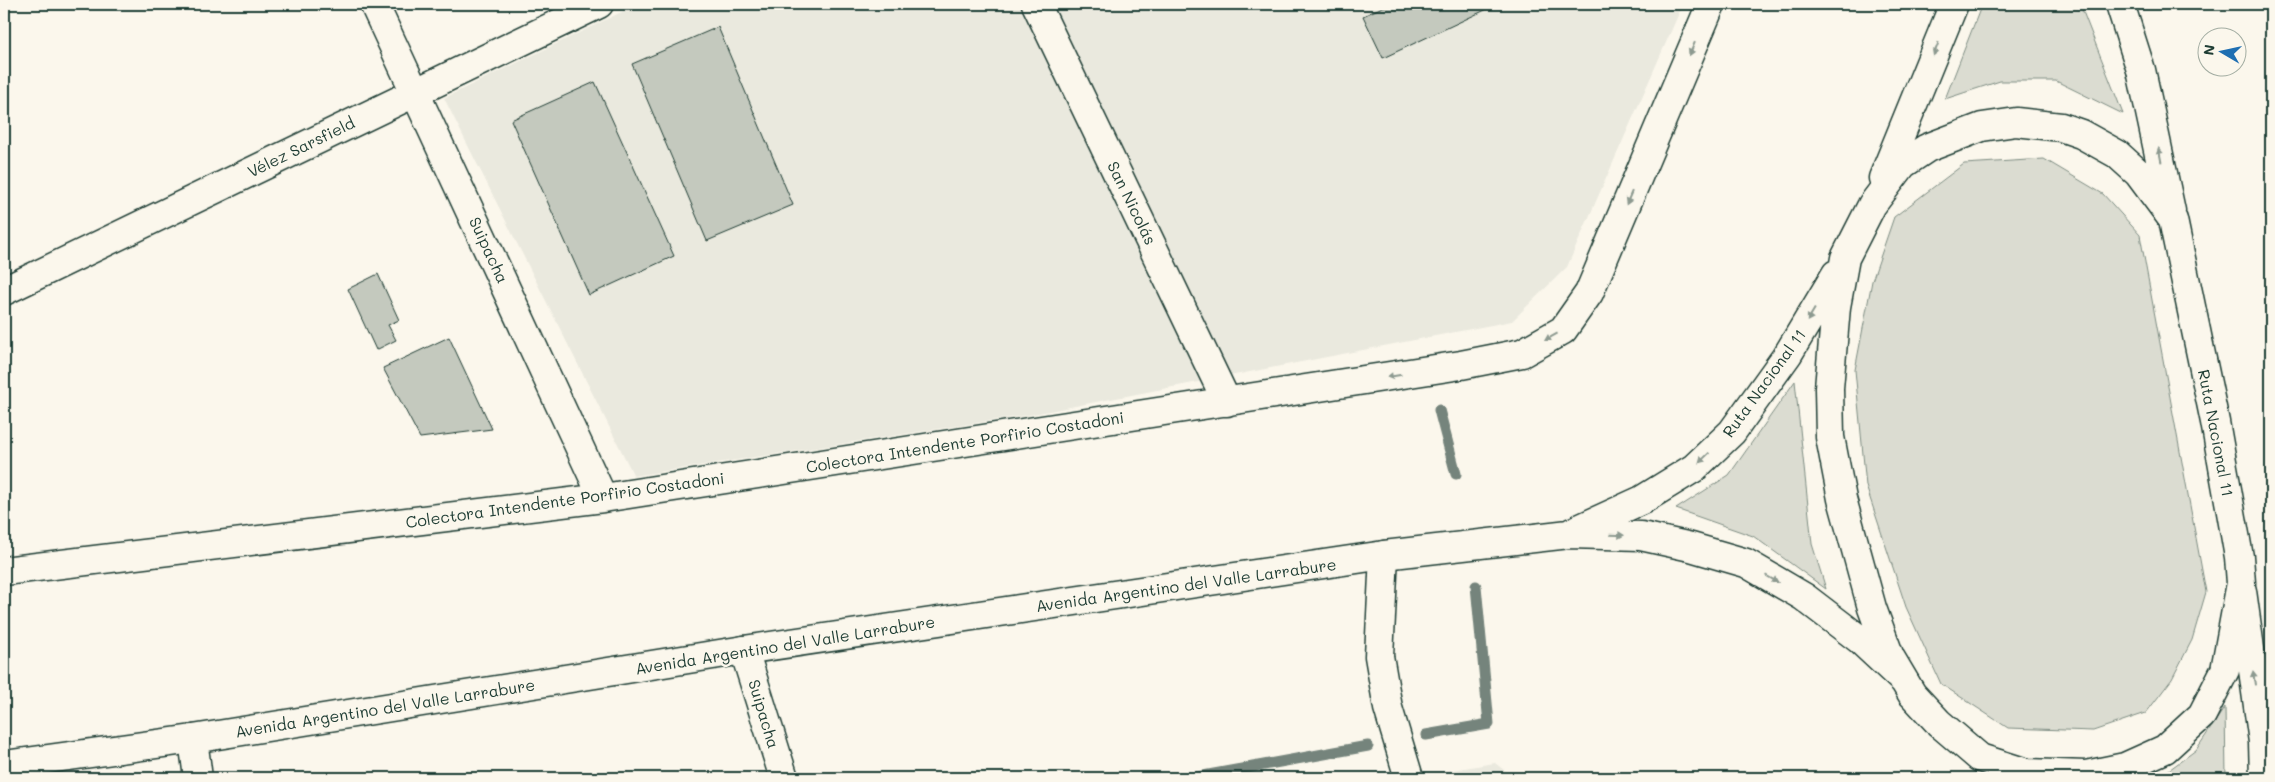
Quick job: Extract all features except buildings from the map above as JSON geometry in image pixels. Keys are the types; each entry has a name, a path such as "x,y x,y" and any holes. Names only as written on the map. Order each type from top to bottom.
{"main road":[{"name":"Suipacha","path":"374,4 603,498"},
{"name":"Vélez Sarsfield","path":"4,291 599,4"},
{"name":"San Nicolás","path":"1036,4 1227,402"},
{"name":"Colectora Intendente Porfirio Costadoni","path":"4,571 603,498 1227,402 1522,354 1563,330 1589,293 1712,4"},
{"path":"1872,205 1954,4"},
{"path":"2120,4 2141,70 2173,220"},
{"name":"Ruta Nacional 11","path":"2016,122 2061,127 2081,134 2117,154 2138,173 2173,220 2215,422 2239,556 2241,583 2225,670 2202,715 2165,749 2125,767 2086,775 2027,773 1980,758 1939,723 1903,680 1859,639 1804,597 1746,563 1691,546 1640,536 1568,534 1642,500 1694,468 1732,432 1788,354 1845,258 1872,205 1904,164 1926,148 1982,127 2016,122"},
{"name":"Ruta Nacional 11","path":"1845,258 1836,307 1829,388 1830,437 1842,499 1872,608 1890,657 1903,680"},
{"name":"Avenida Argentino del Valle Larrabure","path":"4,765 193,739 744,650 1384,556 1568,534"},
{"path":"1384,556 1379,656 1388,708 1409,778"},
{"path":"2241,583 2262,742 2264,778"},
{"name":"Suipacha","path":"744,650 784,778"},
{"path":"193,739 198,778"},
{"path":"1980,758 1998,778"}],"shaded area":[{"path":"638,4 1683,4 1567,267 1512,321 1029,415 634,476 444,98"},
{"path":"1982,4 2080,4 2123,114 2056,81 2000,81 1945,99"},
{"path":"2044,159 2103,194 2140,235 2206,592 2192,640 2172,679 2146,713 2093,731 2008,728 1941,684 1906,607 1866,486 1855,370 1872,281 1894,217 1964,164"},
{"path":"1795,381 1812,544 1826,589 1753,536 1676,509 1729,475"},
{"path":"2225,707 2226,778 2158,778 2196,750"},
{"path":"1495,763 1514,778 1404,778"}],"waterway":[{"path":"1439,410 1456,474"},
{"path":"1426,735 1489,724 1476,586"},
{"path":"1192,778 1368,746"}]}
